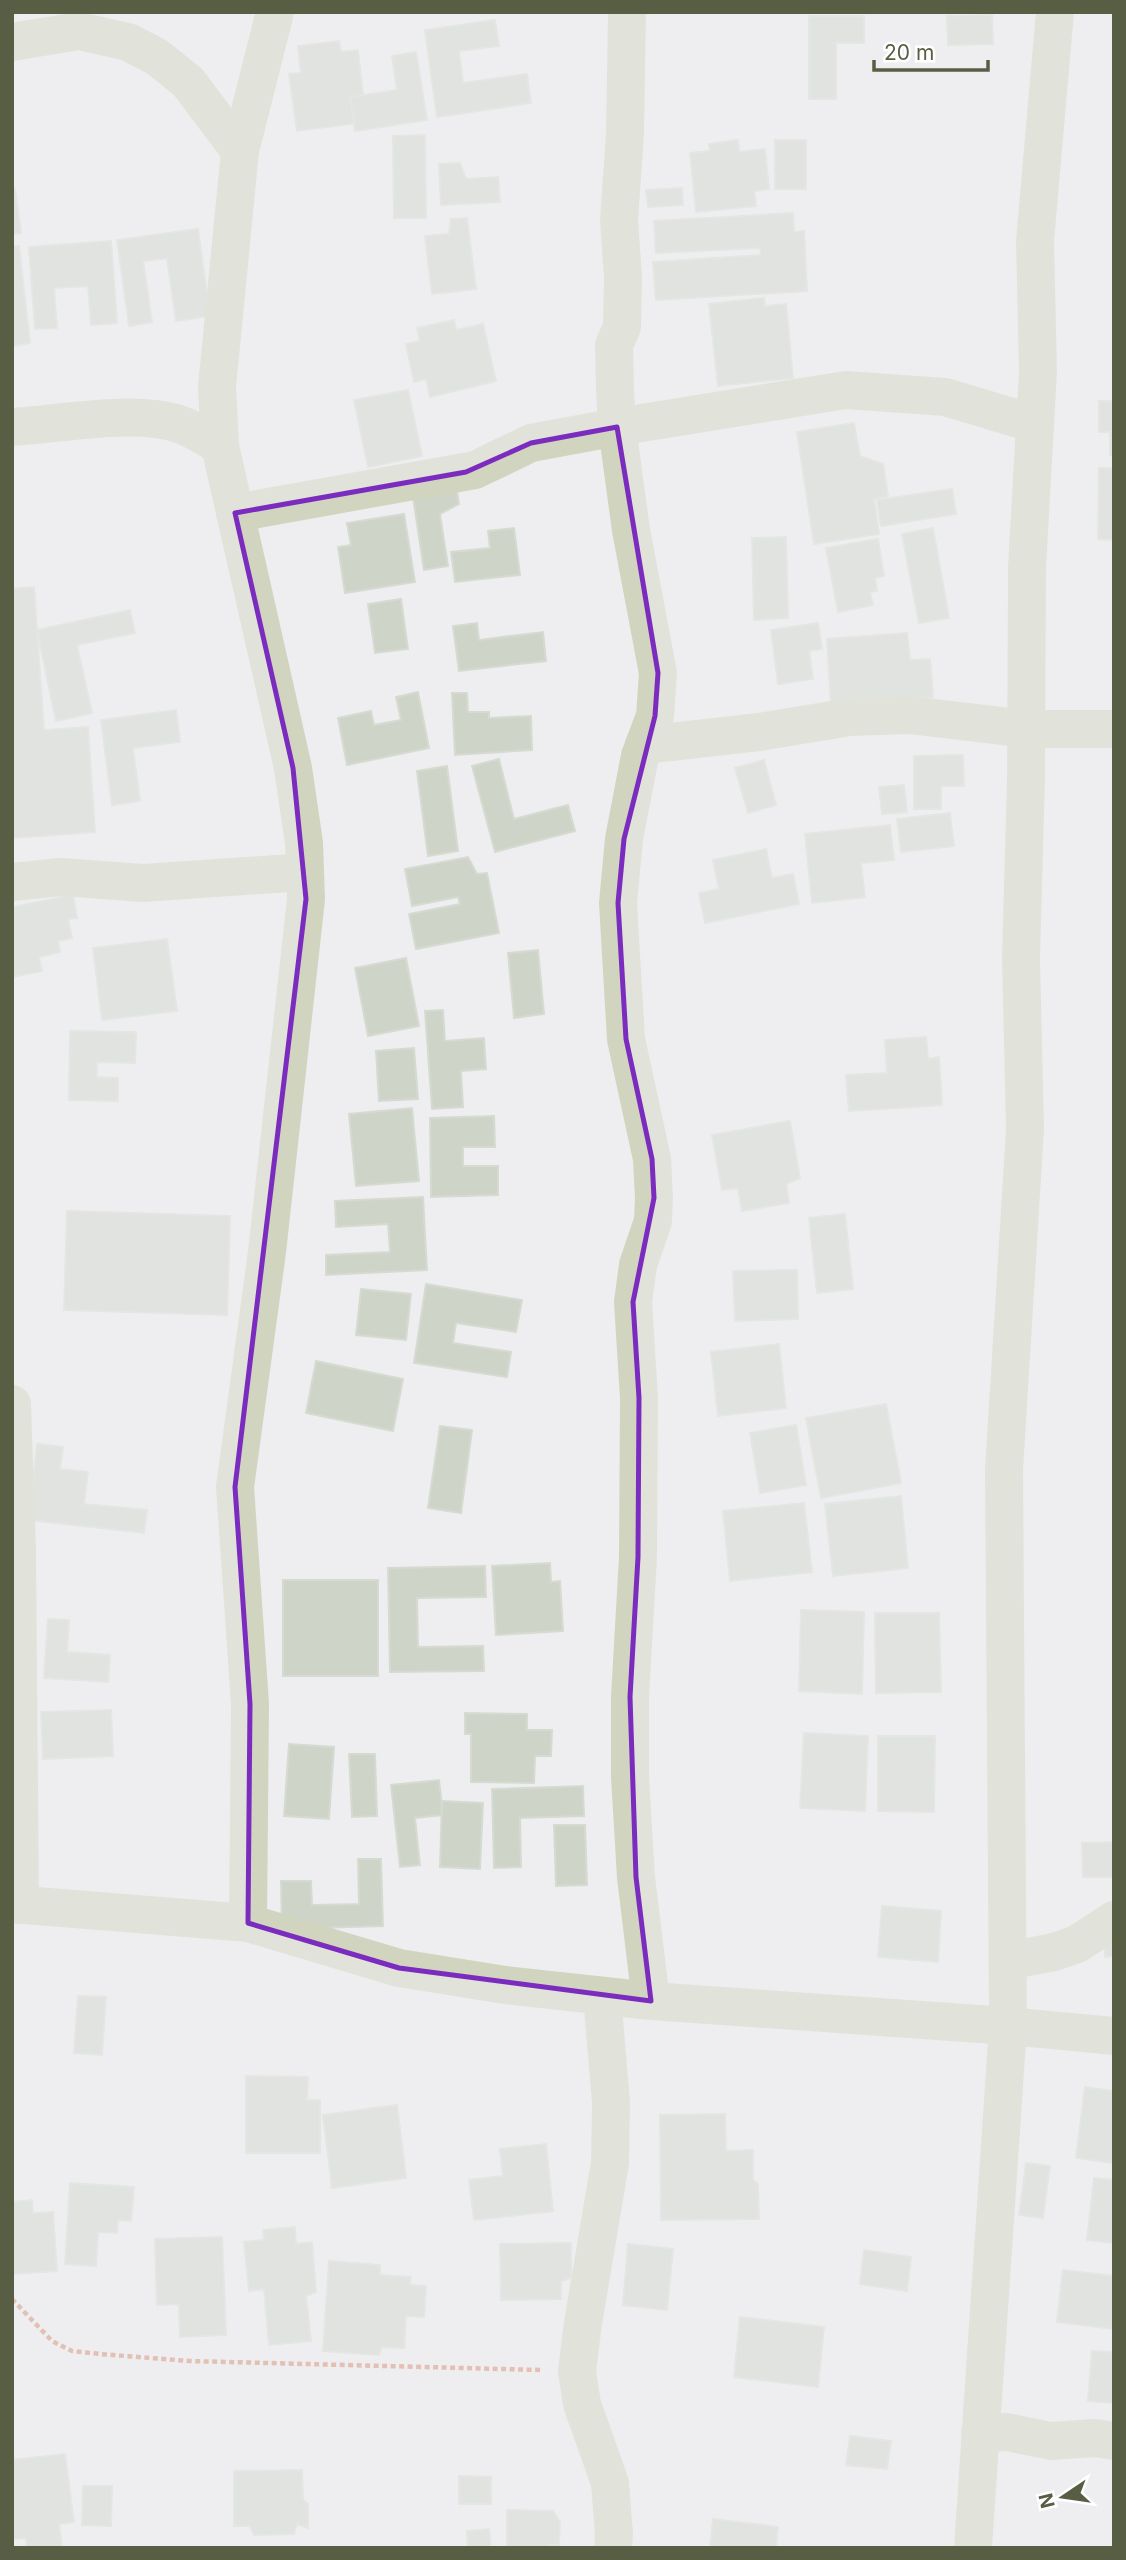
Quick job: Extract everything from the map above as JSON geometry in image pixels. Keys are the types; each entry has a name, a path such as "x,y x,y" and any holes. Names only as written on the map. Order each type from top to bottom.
{"street":[{"path":"248,1923 250,1704 235,1487 267,1252 306,899 304,844 293,768 220,446 217,387 240,151 275,12"},
{"path":"627,12 625,134 619,220 623,276 622,327 614,345 617,427 631,530 658,673 655,716 644,745 624,839 618,903 626,1039 652,1159 654,1198 653,1221 638,1265 633,1302 639,1398 638,1558 630,1697 630,1777 635,1852 651,2001"},
{"path":"973,2548 1008,2026 1004,1470 1025,1129 1021,958 1027,729 1027,567 1038,372 1035,241 1055,12"},
{"path":"12,42 79,31 128,42 157,57 188,82 240,151"},
{"path":"235,513 466,472 531,443 846,390 945,397 1035,424"},
{"path":"12,427 135,417 175,423 200,433 220,446"},
{"path":"644,745 760,732 850,717 909,715 1027,729 1114,729"},
{"path":"12,882 81,877 143,883 304,872"},
{"path":"12,1404 18,1550 16,1904 248,1923 399,1968 505,1985 651,2001 1114,2036"},
{"path":"1007,1961 1054,1952 1077,1944 1114,1920"},
{"path":"602,1996 611,2102 610,2162 577,2371 582,2404 610,2483 613,2548"},
{"path":"980,2433 1007,2432 1051,2441 1095,2438 1114,2441"}],"path":[{"path":"12,2299 52,2341 72,2351 189,2361 577,2371"}],"highlighted area":[{"path":"617,427 658,673 655,716 624,839 618,903 626,1039 652,1159 654,1198 633,1302 639,1398 638,1557 630,1697 636,1877 651,2001 399,1968 248,1923 250,1704 235,1487 306,899 293,768 235,513 466,472 531,443"}],"building":[{"path":"992,15 993,44 948,45 947,16"},
{"path":"809,16 864,16 864,43 836,43 836,99 809,99"},
{"path":"495,20 499,46 459,51 463,83 527,74 531,103 437,117 425,30"},
{"path":"339,41 341,52 358,50 366,122 297,131 289,74 301,73 298,46"},
{"path":"416,52 427,120 355,131 350,97 397,90 392,56"},
{"path":"425,135 426,218 394,218 393,136"},
{"path":"738,140 739,152 765,149 769,189 754,191 756,206 696,212 690,153 710,151 709,144"},
{"path":"775,140 806,140 806,189 775,189"},
{"path":"460,163 466,179 498,177 500,202 441,205 439,164"},
{"path":"682,188 683,205 648,207 646,190"},
{"path":"15,189 21,233 12,234 12,190"},
{"path":"793,213 794,232 804,231 807,291 656,300 653,262 761,255 760,248 656,253 654,221"},
{"path":"467,218 476,289 432,294 425,236 449,234 451,219"},
{"path":"198,229 210,316 176,321 167,258 143,261 152,322 129,326 117,240"},
{"path":"111,241 117,323 91,325 88,286 54,288 57,328 35,329 29,247"},
{"path":"12,246 19,246 30,343 12,346"},
{"path":"764,298 765,306 786,304 793,378 718,386 709,304"},
{"path":"454,320 456,330 483,324 496,381 430,397 426,379 414,382 406,344 420,341 417,328"},
{"path":"408,390 422,456 368,467 354,400"},
{"path":"1099,401 1114,401 1114,455 1110,455 1110,432 1099,432"},
{"path":"854,423 860,456 883,464 888,496 874,499 879,534 814,544 797,432"},
{"path":"1099,468 1114,468 1114,540 1098,539"},
{"path":"455,477 459,504 440,514 448,566 424,570 411,484"},
{"path":"952,489 956,514 881,526 877,500"},
{"path":"404,514 415,582 345,593 338,547 351,545 347,523"},
{"path":"514,528 520,575 455,582 451,552 490,548 488,531"},
{"path":"933,528 949,618 919,623 902,534"},
{"path":"786,537 788,618 754,620 752,538"},
{"path":"878,539 884,576 875,578 877,591 870,592 873,605 838,612 826,548"},
{"path":"34,587 44,730 88,727 95,832 12,838 12,589"},
{"path":"401,599 408,649 375,653 368,604"},
{"path":"130,610 135,633 77,645 92,713 56,721 37,630"},
{"path":"477,623 479,640 543,632 546,661 459,671 453,626"},
{"path":"818,623 822,649 809,651 813,679 778,684 771,630"},
{"path":"907,633 910,660 930,659 933,697 831,705 827,639"},
{"path":"418,692 429,748 347,765 338,718 371,711 374,725 401,720 396,697"},
{"path":"452,693 467,693 468,712 489,712 489,718 531,716 532,750 455,755"},
{"path":"176,710 180,742 133,748 140,801 112,805 101,720"},
{"path":"963,755 964,786 941,786 941,809 914,809 914,756"},
{"path":"499,759 514,819 568,805 575,831 495,852 472,766"},
{"path":"764,760 776,805 748,813 735,768"},
{"path":"447,766 458,851 428,856 417,771"},
{"path":"904,785 907,812 882,814 879,787"},
{"path":"950,813 954,846 901,852 897,819"},
{"path":"890,825 894,860 861,863 865,897 812,903 805,834"},
{"path":"766,849 772,878 793,874 799,904 705,923 699,893 719,889 713,860"},
{"path":"468,857 477,874 487,873 499,933 416,949 409,914 460,904 458,897 412,906 405,869"},
{"path":"73,895 77,918 68,919 72,938 58,941 60,952 39,957 42,971 12,977 12,907"},
{"path":"167,939 177,1011 102,1020 93,948"},
{"path":"538,950 544,1014 514,1018 508,953"},
{"path":"406,958 419,1026 368,1036 355,968"},
{"path":"443,1010 445,1041 484,1038 486,1069 461,1071 463,1107 432,1109 425,1011"},
{"path":"70,1031 136,1032 135,1063 97,1062 97,1077 118,1078 118,1101 69,1100"},
{"path":"926,1037 928,1059 939,1057 942,1105 849,1111 846,1075 887,1073 885,1040"},
{"path":"414,1048 418,1099 379,1101 376,1051"},
{"path":"412,1108 419,1181 356,1186 349,1114"},
{"path":"494,1116 495,1147 463,1147 463,1166 498,1166 498,1195 431,1197 430,1118"},
{"path":"790,1121 800,1178 786,1184 789,1203 742,1211 738,1188 722,1190 712,1135"},
{"path":"423,1197 427,1270 326,1275 326,1255 390,1252 388,1224 336,1227 335,1201"},
{"path":"67,1211 230,1216 227,1315 64,1310"},
{"path":"845,1214 853,1289 817,1293 809,1218"},
{"path":"797,1270 798,1319 735,1321 733,1271"},
{"path":"426,1284 522,1300 516,1332 456,1323 453,1343 511,1352 507,1377 414,1363"},
{"path":"361,1289 411,1294 406,1340 356,1335"},
{"path":"779,1344 786,1408 718,1416 711,1352"},
{"path":"316,1361 403,1379 393,1431 306,1413"},
{"path":"886,1404 901,1483 821,1498 806,1418"},
{"path":"796,1425 806,1485 760,1493 750,1433"},
{"path":"440,1426 472,1430 461,1513 428,1508"},
{"path":"37,1444 63,1447 60,1469 88,1472 84,1504 147,1510 144,1533 29,1520"},
{"path":"901,1496 908,1568 833,1576 825,1504"},
{"path":"804,1503 812,1572 730,1581 723,1511"},
{"path":"550,1563 551,1582 560,1581 563,1631 496,1635 492,1566"},
{"path":"485,1566 486,1597 417,1598 418,1647 483,1646 484,1671 390,1672 388,1568"},
{"path":"283,1580 378,1580 378,1676 283,1676"},
{"path":"801,1610 864,1612 862,1694 799,1691"},
{"path":"875,1613 939,1613 941,1692 876,1693"},
{"path":"48,1619 69,1620 67,1652 110,1655 108,1682 44,1678"},
{"path":"111,1710 113,1756 43,1759 41,1712"},
{"path":"465,1713 527,1714 527,1730 552,1730 551,1756 535,1756 534,1783 471,1782 471,1734 465,1734"},
{"path":"804,1733 868,1736 865,1811 800,1808"},
{"path":"878,1736 935,1736 934,1812 878,1811"},
{"path":"289,1744 334,1747 329,1819 284,1816"},
{"path":"349,1754 375,1754 377,1816 352,1817"},
{"path":"439,1780 443,1815 415,1818 420,1865 400,1867 391,1785"},
{"path":"583,1786 584,1816 520,1818 521,1867 494,1868 492,1789"},
{"path":"442,1801 483,1803 480,1869 440,1867"},
{"path":"554,1825 585,1825 587,1885 556,1886"},
{"path":"1114,1842 1114,1877 1083,1877 1082,1843"},
{"path":"358,1859 381,1859 383,1926 282,1929 281,1881 311,1881 312,1905 359,1904"},
{"path":"882,1906 941,1911 938,1962 878,1957"},
{"path":"1104,1934 1114,1934 1114,1956 1105,1957"},
{"path":"78,1996 106,1997 102,2055 74,2053"},
{"path":"246,2076 308,2077 307,2100 320,2100 320,2153 246,2153"},
{"path":"1085,2087 1114,2091 1114,2163 1076,2158"},
{"path":"397,2105 406,2178 332,2188 323,2115"},
{"path":"725,2114 726,2151 753,2150 753,2180 758,2184 759,2219 661,2220 660,2115"},
{"path":"546,2144 553,2211 474,2220 469,2180 503,2176 500,2149"},
{"path":"1026,2163 1050,2166 1043,2218 1019,2215"},
{"path":"1094,2178 1114,2180 1114,2243 1087,2240"},
{"path":"70,2183 134,2187 131,2221 118,2220 117,2233 98,2232 96,2266 65,2264"},
{"path":"32,2200 33,2213 53,2212 57,2271 12,2274 12,2202"},
{"path":"295,2227 296,2244 312,2242 316,2292 306,2296 311,2341 269,2345 264,2289 249,2291 244,2242 264,2240 263,2230"},
{"path":"222,2237 226,2335 180,2337 179,2304 157,2305 155,2239"},
{"path":"571,2243 571,2278 561,2281 561,2299 501,2300 500,2244"},
{"path":"628,2244 673,2249 667,2310 623,2305"},
{"path":"864,2250 911,2257 907,2291 860,2284"},
{"path":"329,2261 380,2265 380,2275 411,2277 410,2285 426,2286 424,2317 406,2316 404,2348 382,2347 379,2355 323,2351"},
{"path":"1063,2270 1114,2276 1114,2329 1057,2322"},
{"path":"740,2317 824,2327 818,2387 734,2377"},
{"path":"1092,2351 1114,2352 1114,2403 1088,2401"},
{"path":"850,2436 891,2441 887,2469 846,2465"},
{"path":"65,2454 74,2522 59,2524 62,2548 27,2548 26,2538 12,2539 12,2460"},
{"path":"302,2470 303,2500 308,2504 308,2528 297,2524 294,2534 254,2535 250,2526 234,2526 234,2471"},
{"path":"459,2476 491,2477 491,2504 459,2504"},
{"path":"83,2486 112,2486 111,2526 82,2525"},
{"path":"507,2510 553,2511 560,2522 559,2545 550,2545 550,2548 507,2548"},
{"path":"713,2519 778,2527 776,2548 710,2548"},
{"path":"489,2529 491,2548 468,2548 467,2531"}]}
